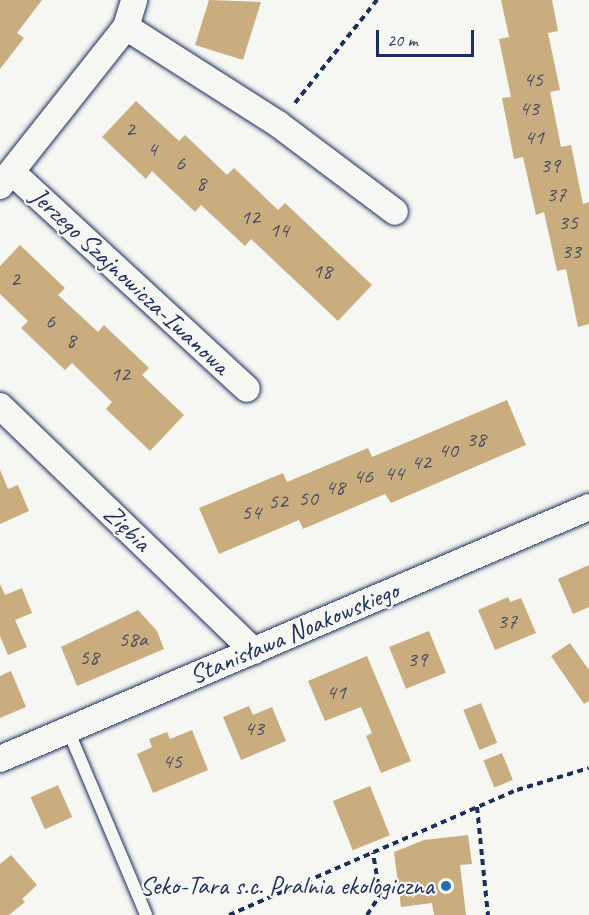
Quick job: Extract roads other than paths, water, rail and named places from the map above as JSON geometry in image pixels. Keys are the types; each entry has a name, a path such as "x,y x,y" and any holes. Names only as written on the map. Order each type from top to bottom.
{"street":[{"path":"6,179 126,27 134,0"},
{"path":"126,27 278,124 395,212"},
{"name":"Jerzego Szajnowicza-Iwanowa","path":"6,179 247,389"},
{"name":"Ziębia","path":"0,406 254,651"},
{"name":"Stanisława Noakowskiego","path":"0,759 589,507"}],"lane":[{"path":"68,730 146,915"}],"place":[{"name":"Seko-Tara s.c. Pralnia ekologiczna","path":"446,886"}]}
